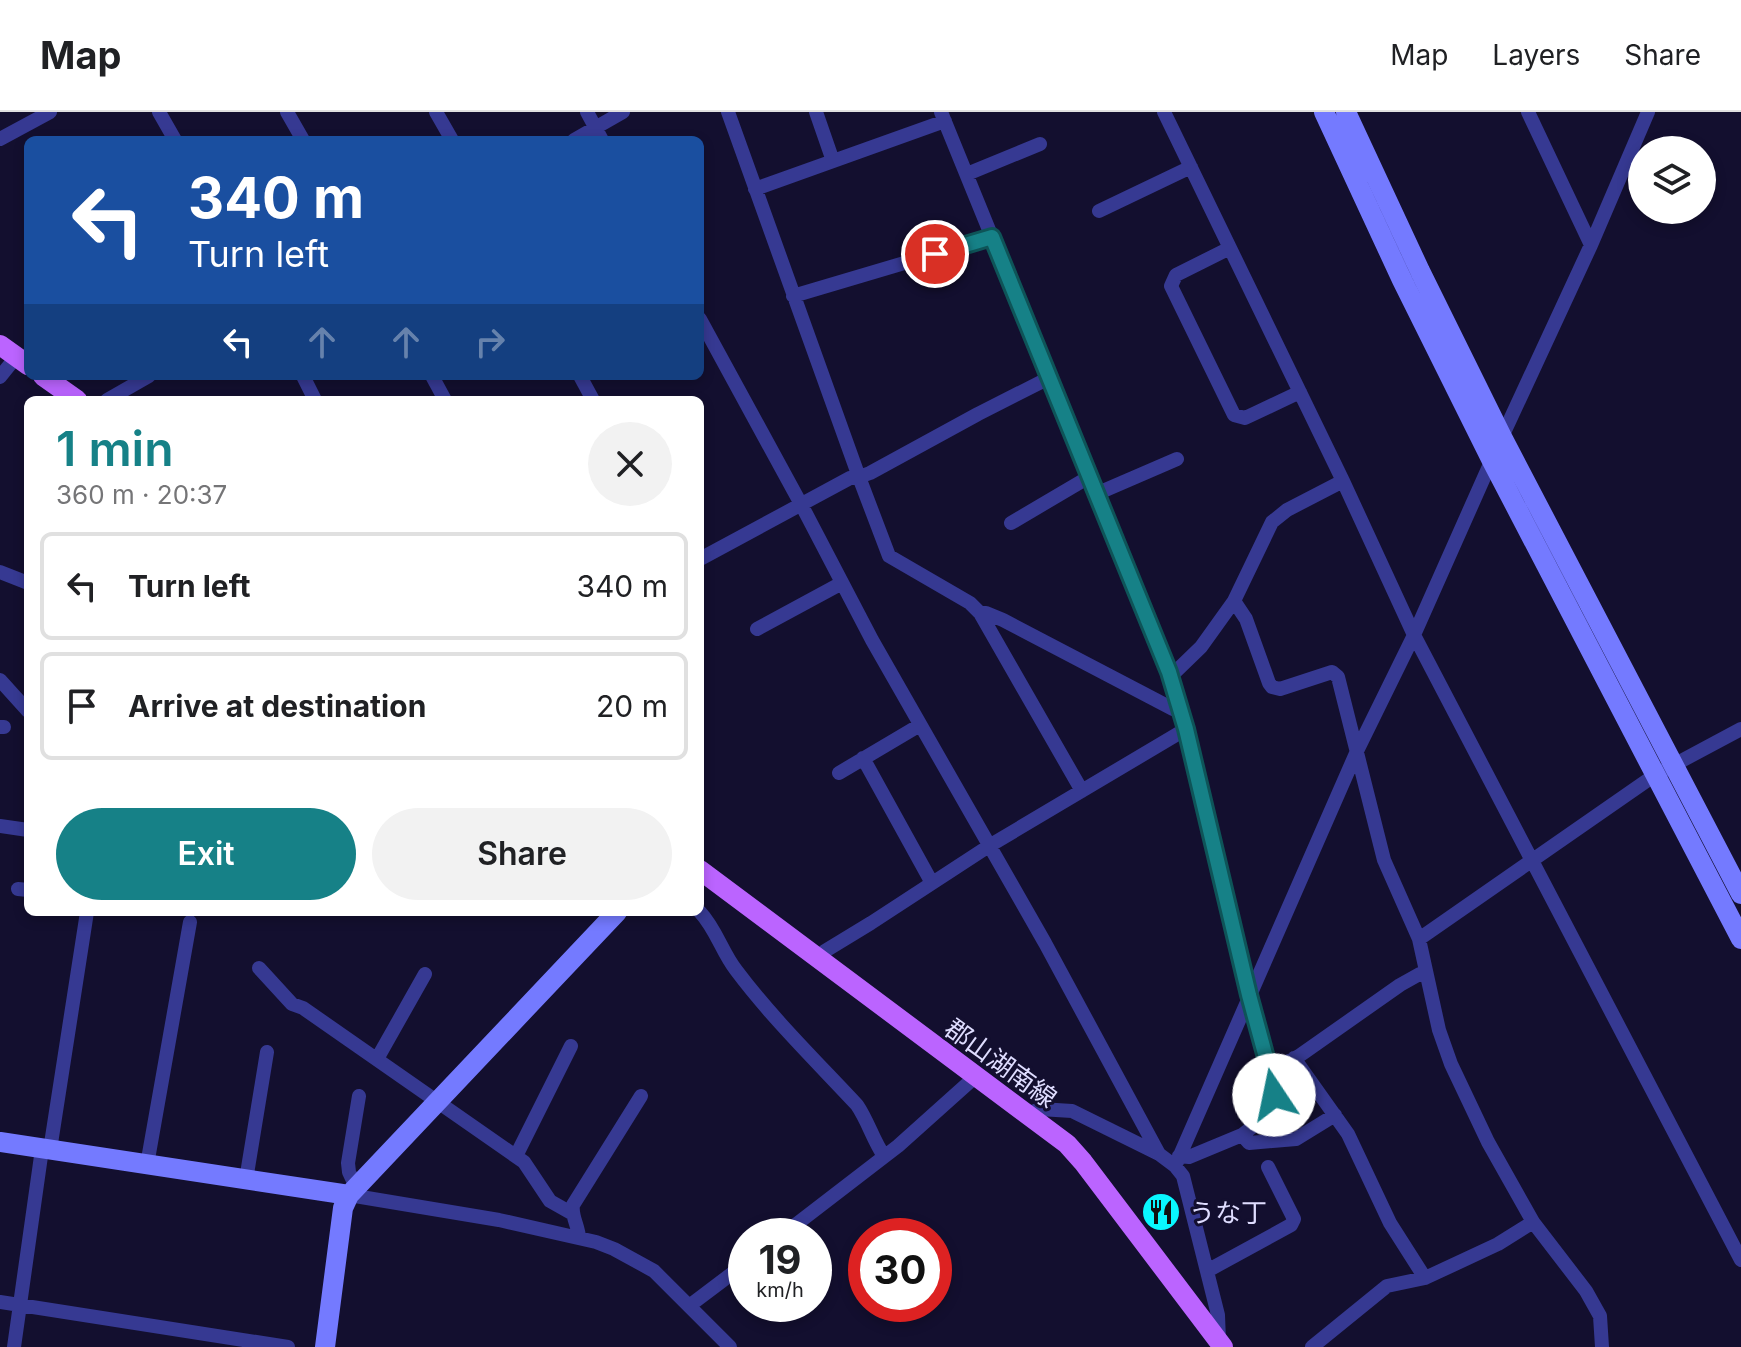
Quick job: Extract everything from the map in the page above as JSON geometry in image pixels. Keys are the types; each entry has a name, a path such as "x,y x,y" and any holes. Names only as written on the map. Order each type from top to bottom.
{"main road":[{"path":"49,380 71,396"},
{"name":"郡山湖南線","path":"704,873 1067,1144 1221,1345"}],"street":[{"path":"0,139 50,112"},
{"path":"159,112 173,136"},
{"path":"287,112 301,136"},
{"path":"436,112 450,136"},
{"path":"587,112 599,134 623,112"},
{"path":"728,112 889,556 970,603 980,613 1082,791"},
{"path":"816,112 833,161"},
{"path":"1164,112 1414,635 1741,1260"},
{"path":"1324,112 1402,280 1492,461 1664,770 1741,894"},
{"path":"1346,112 1420,271 1664,770 1741,939"},
{"path":"1528,112 1591,245"},
{"path":"1221,1345 1218,1315 1177,1161 1357,751 1414,635 1648,112"},
{"path":"755,189 943,116 1169,672 1186,729 1274,1095 1264,1118 1242,1135 1177,1161 1072,1111 1040,1109 1027,1114"},
{"path":"967,174 1040,144"},
{"path":"1099,211 1191,167"},
{"path":"793,296 992,237"},
{"path":"1230,248 1176,275 1171,286 1178,301 1234,415 1245,418 1300,392"},
{"path":"705,338 802,506 1159,1154"},
{"path":"0,377 15,356"},
{"path":"704,557 850,478 870,473 1049,378"},
{"path":"114,396 142,380"},
{"path":"1096,494 1177,459"},
{"path":"1011,523 1089,477"},
{"path":"1169,678 1210,637 1234,601 1272,522 1287,510 1343,481"},
{"path":"0,572 24,581"},
{"path":"757,629 842,583"},
{"path":"1234,601 1246,619 1272,687 1280,689 1332,672 1338,677 1384,860 1419,939 1439,1030 1451,1064 1488,1142 1533,1222 1586,1291 1600,1316 1598,1345"},
{"path":"980,613 1003,620 1180,711"},
{"path":"0,680 24,707"},
{"path":"839,773 920,725"},
{"path":"817,958 989,846 1186,729"},
{"path":"1419,939 1664,770 1741,729"},
{"path":"863,758 932,883"},
{"path":"0,826 24,829"},
{"path":"14,1347 86,916"},
{"path":"325,1347 343,1208 352,1191 613,916"},
{"path":"703,916 733,967 771,1013 857,1105 884,1156"},
{"path":"147,1165 190,922"},
{"path":"259,968 292,1004 303,1008 524,1162 550,1201 573,1214"},
{"path":"1268,1065 1294,1058 1425,971"},
{"path":"377,1059 425,974"},
{"path":"516,1156 571,1046"},
{"path":"246,1180 267,1052"},
{"path":"1294,1058 1348,1134 1390,1223 1425,1278"},
{"path":"804,1218 898,1146 975,1077"},
{"path":"352,1191 348,1163 359,1096"},
{"path":"579,1238 573,1205 641,1096"},
{"path":"1242,1135 1249,1143 1296,1139 1335,1115"},
{"path":"0,1142 246,1180 352,1191 596,1242 654,1271 730,1347"},
{"path":"1207,1271 1291,1225 1294,1219 1268,1167"},
{"path":"1312,1347 1387,1286 1425,1278 1498,1244 1533,1222"},
{"path":"689,1306 728,1277"},
{"path":"0,1302 288,1347"}],"place":[{"name":"うな丁","path":"1161,1212"}],"route":[{"path":"935,254 992,237 1169,672 1186,729 1274,1095"}]}
